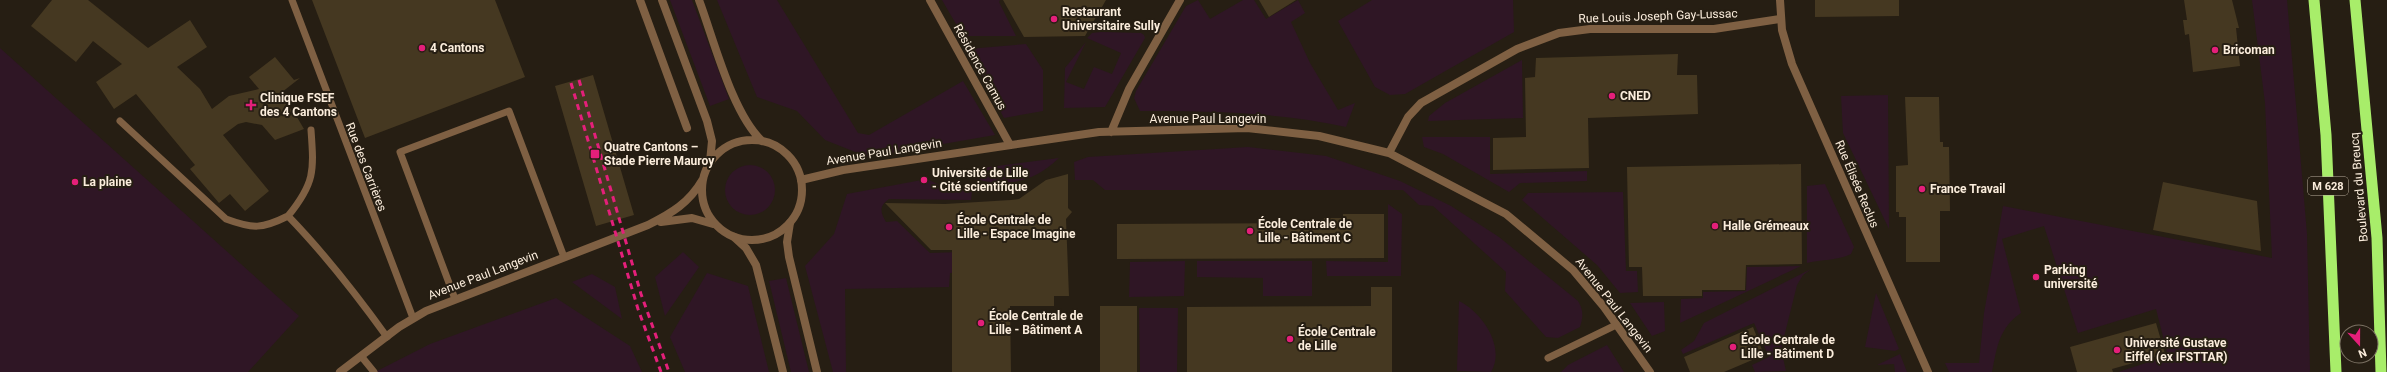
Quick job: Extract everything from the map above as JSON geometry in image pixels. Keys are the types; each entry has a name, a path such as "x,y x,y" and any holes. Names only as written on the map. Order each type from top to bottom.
{"highway":[{"name":"M 628","path":"2314,0 2326,135 2336,372"},
{"name":"Boulevard du Breucq","path":"2355,0 2377,238 2381,372"}],"street":[{"path":"640,0 687,128"},
{"path":"662,0 707,121 712,141 710,163"},
{"path":"699,0 738,108 748,126 762,141"},
{"name":"Résidence Camus","path":"930,0 1010,145"},
{"path":"1111,132 1128,90 1180,0"},
{"name":"Rue Élisée Reclus","path":"1780,0 1780,19 1785,42 1803,91 1928,372"},
{"name":"Rue Louis Joseph Gay-Lussac","path":"1389,153 1408,117 1421,103 1517,49 1544,37 1590,29 1714,29 1780,19"},
{"name":"Avenue Paul Langevin","path":"801,180 844,170 1010,145 1111,132 1247,128 1319,136 1389,153 1506,214 1573,270 1650,372"},
{"path":"734,238 745,240 762,240 778,234 790,222 801,202 801,180 797,169 787,155 773,145 762,141 750,140 733,144 718,154 710,163 703,179 703,203 714,224 746,248 756,264 783,372"},
{"name":"Avenue Paul Langevin","path":"340,372 413,318 455,299 648,225 680,208 696,192 703,179"},
{"name":"Avenue Paul Langevin","path":"648,225 692,218 714,224"},
{"path":"790,222 787,242 789,257 817,372"}],"lane":[{"name":"Rue des Carrières","path":"292,0 413,318"},
{"path":"455,299 400,152 509,111 564,257"},
{"path":"120,120 226,219 247,227 269,225 288,216 304,197 314,167 311,130"},
{"path":"288,216 319,248 358,296 387,337"},
{"path":"1548,358 1616,325"},
{"path":"362,356 374,372"}],"shaded area":[{"path":"670,0 692,0 729,99 710,106"},
{"path":"717,0 777,0 858,133 869,135 963,81 995,135 868,157 825,140 797,111 757,97"},
{"path":"942,0 1000,0 999,2 1016,36 963,36"},
{"path":"1198,0 1210,19 1243,0 1254,0 1266,19 1298,0 1305,13 1291,22 1310,63 1338,110 1355,103 1346,127 1269,115 1192,111 1140,111 1134,98 1136,91 1186,6"},
{"path":"1372,0 1513,0 1514,32 1405,94 1390,95 1375,87 1338,21"},
{"path":"2252,0 2287,0 2307,234 2310,372 2118,372 2168,356 2156,309 2078,333 2044,226 2002,239 2021,313 2003,332 1992,372 1949,372 1945,363 1979,363 1984,313 2003,206 2272,258 2265,103"},
{"path":"1092,33 1141,33 1145,38 1105,107 1064,108 1065,68 1086,42 1066,82 1084,89 1094,67 1112,74 1121,53 1087,38"},
{"path":"1026,44 1043,70 1043,111 1004,118 968,49"},
{"name":"La plaine","path":"0,48 299,316 248,372 0,372"},
{"path":"1522,60 1523,118 1428,121 1429,116 1445,103"},
{"path":"1888,95 1889,229 1843,133 1841,96"},
{"path":"1422,137 1490,137 1490,174 1587,171 1587,181 1520,183 1509,192 1443,154 1424,147"},
{"path":"1248,147 1326,156 1400,181 1451,206 1499,237 1578,301 1582,314 1580,327 1558,338 1546,337 1505,291 1506,272 1433,206 1419,205 1403,190 1105,190 1093,180 1075,180 1074,162 1088,157"},
{"path":"1059,158 1046,169 1033,176 1020,181 1007,183 980,180 951,172"},
{"path":"750,165 760,167 768,172 773,180 775,190 773,200 768,208 760,213 750,215 740,213 732,208 727,200 725,190 727,180 732,172 740,167"},
{"path":"927,179 939,185 972,192 971,200 889,199 883,204 882,207 882,212 886,222 897,221 930,253 993,251 1013,272 950,273 949,287 845,289 846,372 833,372 805,266 834,234 847,194"},
{"path":"1825,184 1854,247 1851,254 1846,256 1807,263 1807,186"},
{"path":"1623,192 1626,271 1637,271 1638,292 1620,293 1597,265 1522,200 1528,193"},
{"path":"1388,204 1402,214 1401,276 1327,276 1326,261 1388,262"},
{"path":"683,252 699,267 665,316 655,277"},
{"path":"1185,261 1184,296 1129,297 1130,262"},
{"path":"1197,261 1312,261 1312,296 1263,296 1263,278 1197,277"},
{"path":"1801,266 1680,323 1681,299 1703,298 1703,292 1746,291 1747,267"},
{"path":"1811,269 1803,275 1797,285 1781,349 1786,371 1755,372 1752,365 1769,357 1754,323 1683,354 1681,350 1694,341 1704,323"},
{"path":"707,273 748,286 769,372 685,372 670,337"},
{"path":"592,274 615,287 622,319 572,282"},
{"path":"786,278 809,372 791,372 769,281"},
{"path":"1876,293 1899,349 1895,351 1865,347"},
{"path":"556,298 630,346 642,372 375,372 430,344"},
{"path":"1459,301 1476,313 1489,331 1494,341 1496,352 1495,362 1491,372 1457,371"},
{"path":"1664,302 1665,331 1652,336 1630,303"},
{"path":"1139,308 1178,308 1177,372 1140,372"},
{"path":"1607,345 1624,372 1561,372 1568,365"},
{"path":"1900,354 1907,372 1895,372 1894,364 1877,365"}],"building":[{"name":"Clinique FSEF des 4 Cantons","path":"52,0 88,0 148,48 190,20 207,47 177,67 200,89 212,109 229,96 259,89 249,77 275,57 294,80 300,78 277,96 294,112 304,129 275,140 262,125 246,122 238,124 223,135 269,191 245,211 230,194 219,203 190,169 195,165 136,94 114,109 96,82 122,64 93,41 76,62 31,26"},
{"name":"4 Cantons","path":"312,0 495,0 525,77 365,138"},
{"name":"Restaurant Universitaire Sully","path":"1003,0 1106,0 1085,36 1024,37"},
{"path":"1259,0 1296,0 1269,17"},
{"path":"1815,0 1899,0 1899,16 1815,17"},
{"name":"Bricoman","path":"2184,0 2232,0 2239,28 2236,28 2240,66 2193,72 2189,34 2185,35 2183,20 2187,20"},
{"name":"CNED","path":"1678,54 1677,75 1697,75 1698,114 1588,118 1589,168 1493,170 1493,138 1526,137 1525,78 1535,77 1536,58"},
{"name":"Quatre Cantons – Stade Pierre Mauroy","path":"593,75 634,215 596,226 555,86"},
{"name":"France Travail","path":"1905,97 1939,97 1940,142 1943,142 1943,147 1949,147 1950,211 1940,211 1940,262 1906,262 1906,217 1899,217 1899,212 1896,212 1896,166 1908,165"},
{"name":"Halle Grémeaux","path":"1801,164 1802,264 1746,265 1745,290 1702,290 1702,296 1643,296 1642,267 1629,267 1627,167"},
{"path":"1068,174 1068,208 1072,212 1066,219 1069,296 1054,296 1054,306 1010,306 1011,372 952,372 952,250 931,250 885,203 945,204 1019,199 1046,180"},
{"path":"2163,182 2257,201 2261,251 2153,230"},
{"name":"École Centrale de Lille - Bâtiment C","path":"1343,214 1384,214 1384,258 1117,259 1117,224 1323,223 1324,218 1343,218"},
{"name":"École Centrale de Lille","path":"1371,287 1392,287 1392,372 1187,372 1187,307 1371,306"},
{"path":"1100,306 1137,306 1137,372 1100,372"},
{"name":"Université Gustave Eiffel (ex IFSTTAR)","path":"2156,323 2165,354 2112,369 2113,372 2077,372 2070,347"},
{"name":"École Centrale de Lille - Bâtiment D","path":"1753,327 1764,355 1724,372 1690,372 1684,357"}],"railway":[{"path":"579,80 641,294 669,372"},
{"path":"571,83 638,309 661,372"}],"place":[{"name":"Restaurant Universitaire Sully","path":"1054,19"},
{"name":"4 Cantons","path":"422,48"},
{"name":"Bricoman","path":"2215,50"},
{"name":"CNED","path":"1612,96"},
{"name":"Clinique FSEF des 4 Cantons","path":"251,105"},
{"name":"Quatre Cantons – Stade Pierre Mauroy","path":"595,154"},
{"name":"Université de Lille ‐ Cité scientifique","path":"924,180"},
{"name":"La plaine","path":"75,182"},
{"name":"France Travail","path":"1922,189"},
{"name":"Halle Grémeaux","path":"1715,226"},
{"name":"École Centrale de Lille - Espace Imagine","path":"949,227"},
{"name":"École Centrale de Lille - Bâtiment C","path":"1250,231"},
{"name":"Parking université","path":"2036,277"},
{"name":"École Centrale de Lille - Bâtiment A","path":"981,323"},
{"name":"École Centrale de Lille","path":"1290,339"},
{"name":"École Centrale de Lille - Bâtiment D","path":"1733,347"},
{"name":"Université Gustave Eiffel (ex IFSTTAR)","path":"2117,350"}]}
